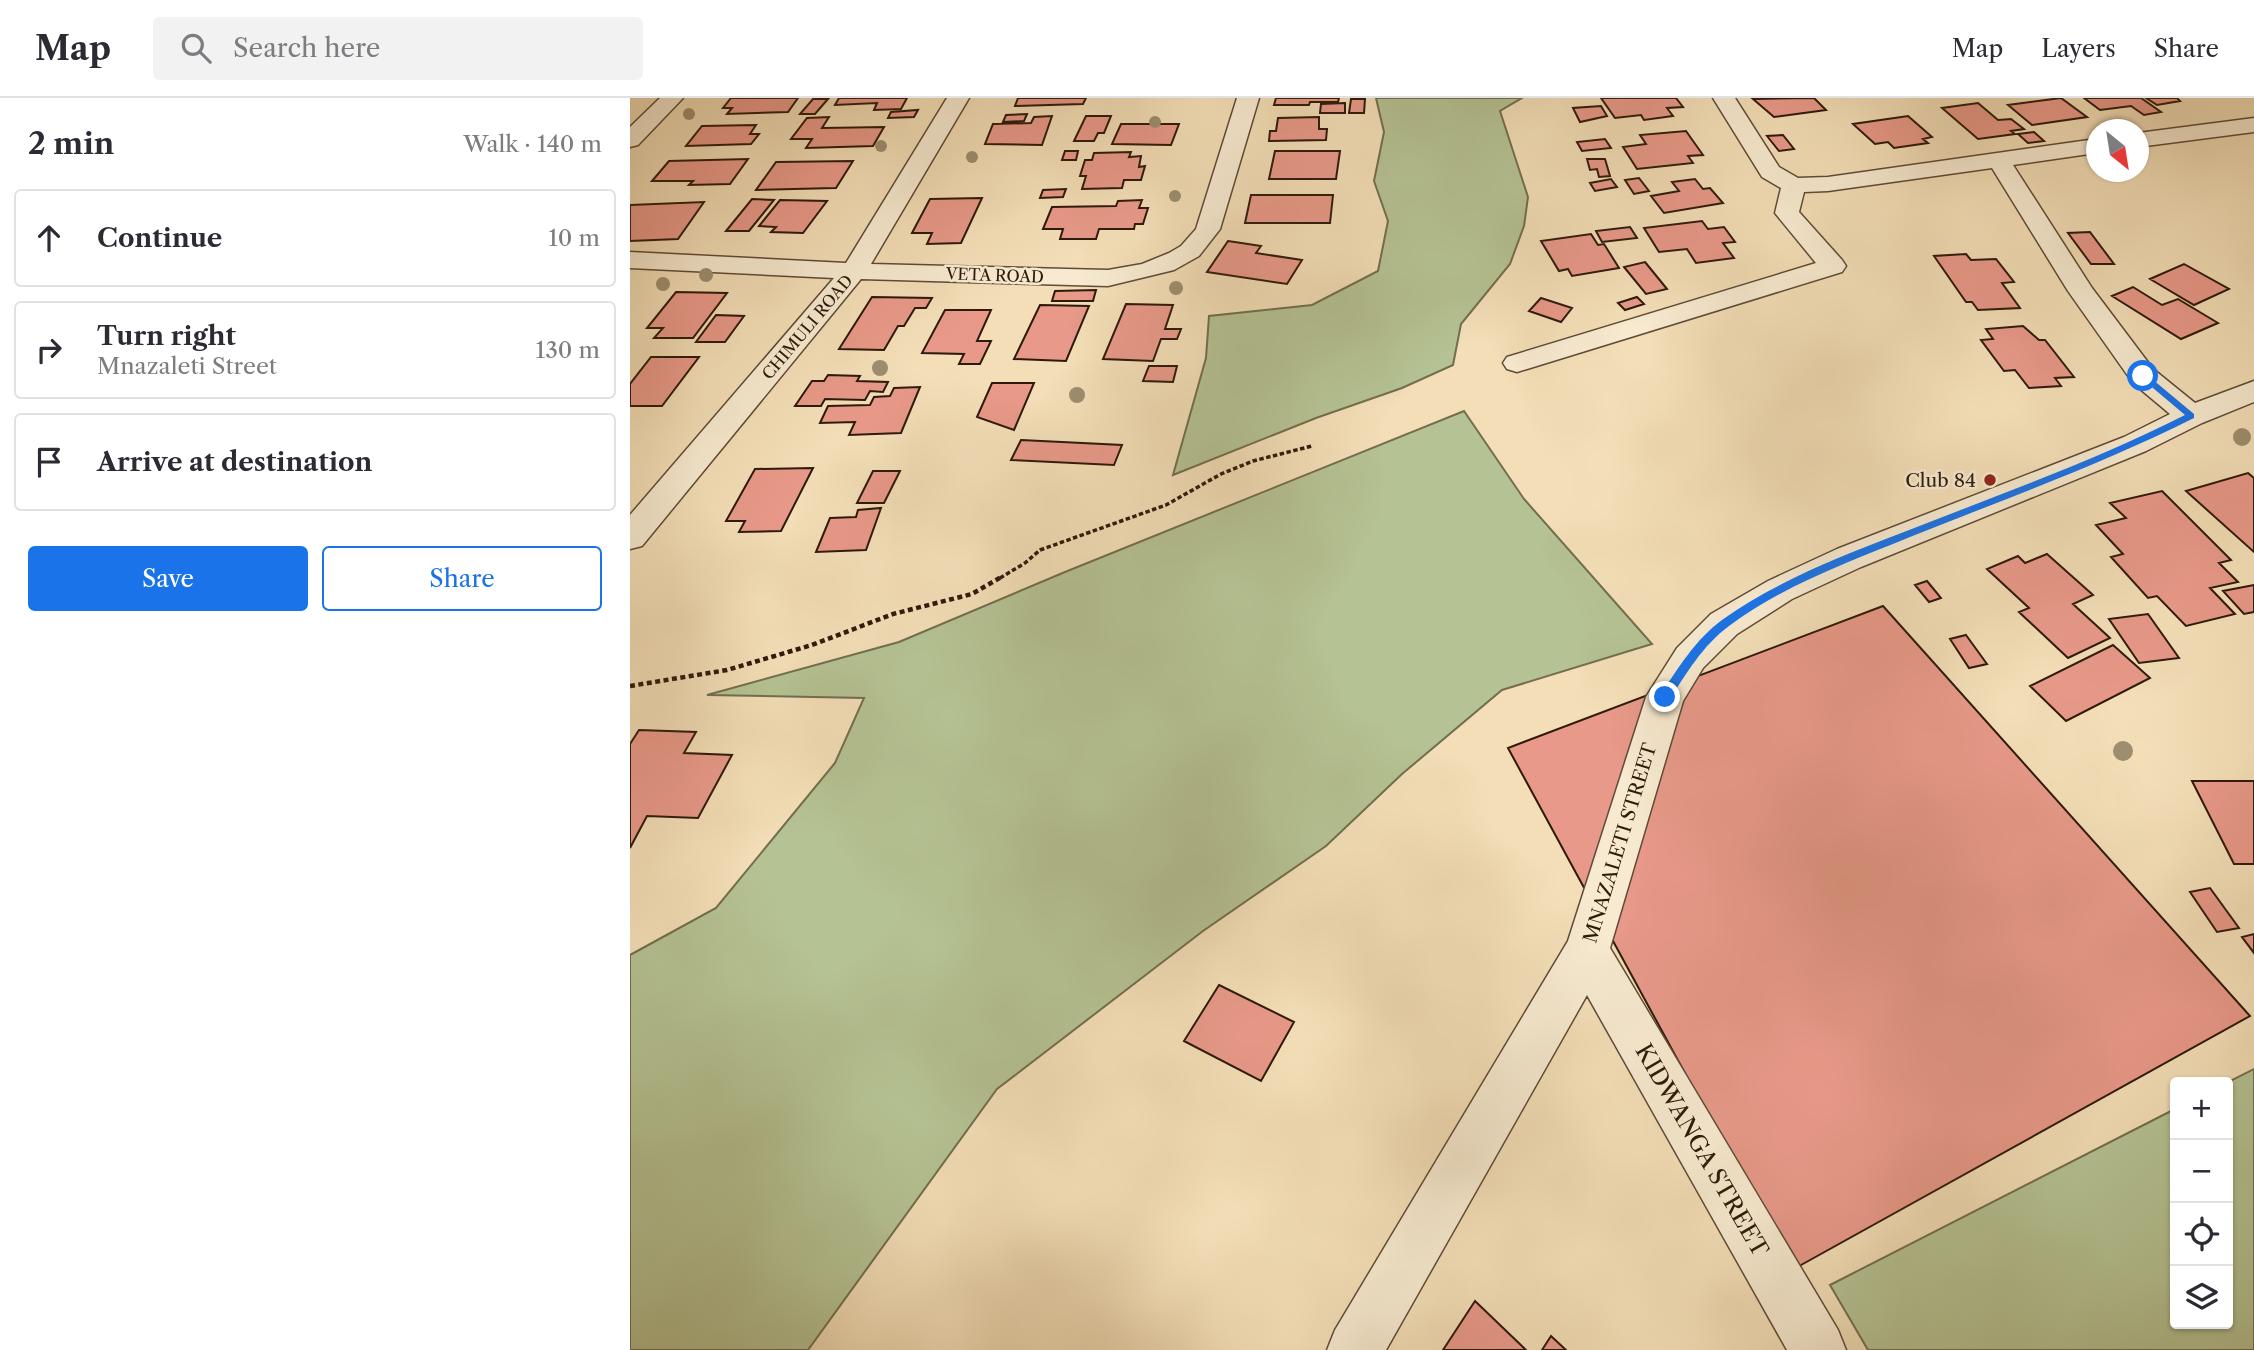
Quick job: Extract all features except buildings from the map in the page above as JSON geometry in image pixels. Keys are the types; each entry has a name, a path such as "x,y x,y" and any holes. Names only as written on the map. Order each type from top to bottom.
{"street":[{"path":"630,140 672,98"},
{"name":"CHIMULI ROAD","path":"630,537 854,271 958,98"},
{"name":"VETA ROAD","path":"630,260 854,271 1108,278 1140,273 1192,251 1201,242 1208,229 1248,98"},
{"path":"1724,98 1770,172 1794,186 1828,184 2086,147"},
{"path":"2234,106 2254,124"},
{"path":"2149,138 2254,124"},
{"path":"1998,159 2081,291 2143,376 2191,416"},
{"path":"1517,363 1833,266 1787,213 1794,186"},
{"name":"MNAZALETI STREET","path":"1355,1350 1587,951 1665,697 1690,658 1724,624 1780,590 1849,558 2135,444 2191,416 2254,391"},
{"name":"KIDWANGA STREET","path":"1587,951 1818,1350"}],"path":[{"path":"630,686 727,670 812,645 893,614 972,594 1025,563 1040,550 1154,510 1221,474 1253,461 1312,446"}],"green space":[{"path":"1376,98 1522,98 1500,111 1528,197 1524,226 1510,264 1461,324 1453,365 1402,388 1316,418 1173,475 1206,358 1209,316 1312,305 1378,271 1388,221 1374,181 1384,132"},
{"path":"1464,411 1524,499 1652,644 1502,690 1402,774 1326,846 1203,931 997,1089 808,1350 630,1350 630,955 716,908 835,763 864,698 707,695 899,642"},
{"path":"2254,1069 2254,1350 1868,1350 1830,1285 2170,1112 2170,1329 2233,1329 2233,1080"}],"place":[{"name":"Club 84","path":"1990,480"}],"route":[{"path":"1665,697 1690,658 1724,624 1780,590 1849,558 2069,468 2135,444 2191,416 2143,376"}]}
